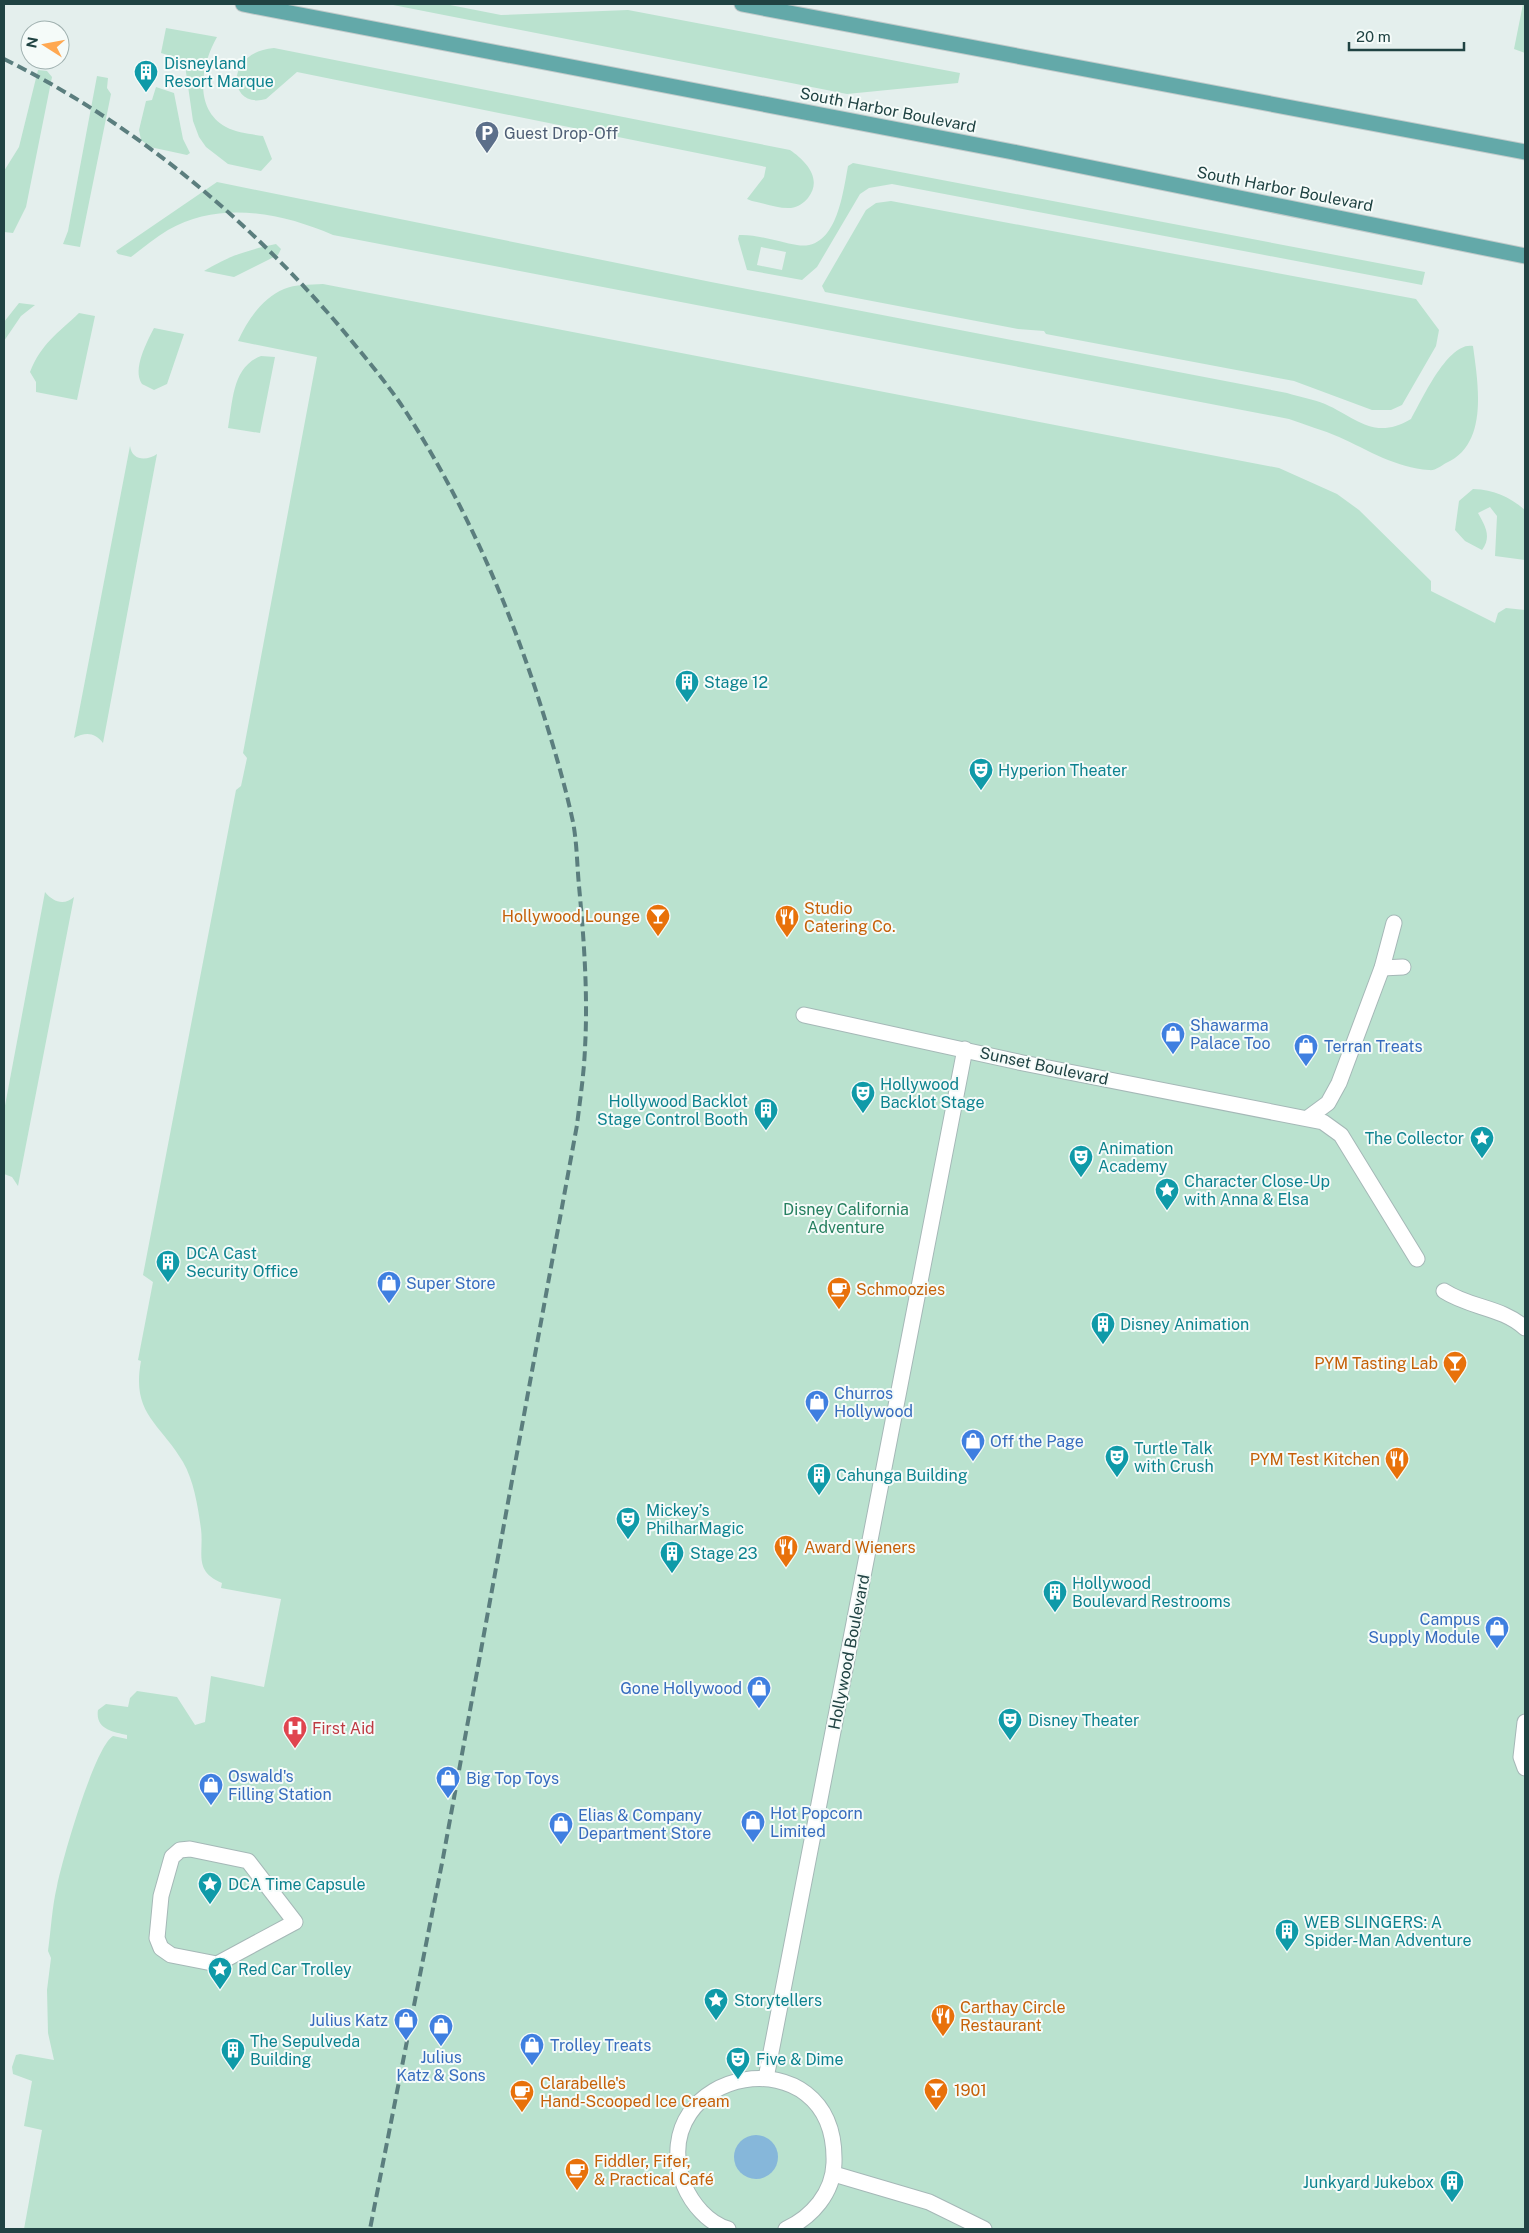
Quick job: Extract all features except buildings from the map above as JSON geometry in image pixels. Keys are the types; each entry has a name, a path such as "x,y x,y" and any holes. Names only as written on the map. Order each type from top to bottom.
{"main road":[{"name":"South Harbor Boulevard","path":"243,4 1525,253"},
{"path":"742,4 1525,152"}],"street":[{"path":"1309,1117 1328,1103 1334,1094 1382,968 1394,923"},
{"path":"1382,968 1403,967"},
{"name":"Sunset Boulevard","path":"804,1015 1023,1063 1309,1117 1323,1122 1341,1135 1416,1259"},
{"name":"Hollywood Boulevard","path":"766,2078 965,1049"},
{"path":"1444,1291 1455,1298 1501,1312 1516,1320 1525,1328"},
{"path":"1525,1722 1521,1757 1525,1768"},
{"path":"190,1849 248,1861 295,1922 217,1964 171,1955 161,1948 157,1932 162,1896 172,1857 180,1850 190,1849"},
{"path":"728,2229 715,2225 699,2210 687,2193 679,2168 680,2139 684,2125 695,2108 709,2093 738,2080 766,2078 789,2084 802,2091 822,2112 834,2143 834,2174 825,2196 813,2211 797,2224 786,2229"},
{"path":"834,2174 929,2202 984,2229"}],"green space":[{"path":"388,4 445,4 501,15 628,10 960,73 958,83 847,94"},
{"path":"1523,4 1525,4 1525,53 1514,49"},
{"path":"166,28 217,37 207,59 204,72 204,97 208,109 215,119 226,127 239,132 263,136 272,159 261,171 228,164 206,147 199,137 193,121 185,65 178,58 161,53"},
{"path":"274,48 790,150 807,165 811,171 814,184 812,191 801,205 791,208 772,206 747,199 764,177 766,167 297,72 266,99 253,100 244,96 238,89 239,69 246,59 257,52"},
{"path":"38,70 47,71 52,77 26,207 13,233 4,232 4,171 19,147"},
{"path":"97,76 108,78 107,88 111,94 80,247 63,244 68,231"},
{"path":"156,87 174,93 183,139 190,153 187,155 150,147 141,140 139,130 146,101 152,100"},
{"path":"853,163 1425,272 1422,285 892,184 869,188 860,194 817,267 802,280 747,270 738,239 739,235 761,237 797,245 810,245 821,239 836,218 848,166","holes":["761,247 786,252 782,270 757,265"]},
{"path":"217,182 711,282 1287,393 1325,404 1357,421 1376,428 1398,425 1411,419 1445,362 1464,347 1473,346 1478,395 1478,412 1475,428 1469,442 1460,454 1436,469 1417,469 1382,458 1333,434 1289,419 333,235 293,221 251,213 209,215 188,221 168,230 131,257 118,254 116,251"},
{"path":"891,201 1416,299 1439,330 1436,346 1402,405 1391,410 1372,410 1294,381 1046,334 1044,331 1018,329 825,292 822,286 866,210 876,203"},
{"path":"276,244 281,249 278,255 234,277 204,271 238,254"},
{"name":"Disney California Adventure","path":"323,284 1279,468 1337,494 1359,510 1431,581 1431,591 1495,623 1498,613 1506,608 1525,610 1525,2229 24,2229 42,2130 24,2126 32,2081 13,2074 12,2067 16,2055 20,2054 54,2060 48,2033 47,1990 51,1958 48,1951 57,1886 80,1806 97,1761 105,1745 113,1736 127,1739 127,1735 111,1731 99,1722 98,1710 106,1704 128,1707 130,1698 137,1691 177,1697 195,1725 205,1722 211,1676 264,1687 281,1599 221,1588 222,1583 207,1573 203,1567 201,1529 193,1486 183,1462 144,1406 140,1394 139,1379 141,1361 138,1360 153,1282 143,1275 236,790 241,786 247,758 243,753 317,357 238,341 256,311 276,293 293,286"},
{"path":"19,303 35,305 21,316 4,341 4,322"},
{"path":"79,313 95,316 77,400 36,392 36,382 30,372 34,362 51,339"},
{"path":"154,328 184,334 167,384 154,390 142,384 139,378 139,371 142,356"},
{"path":"261,356 275,357 260,433 228,428 233,396 239,376 251,361"},
{"path":"130,446 134,455 140,458 149,458 157,454 103,743 100,739 90,734 74,738"},
{"path":"1473,489 1501,495 1525,510 1525,560 1495,556 1497,516 1490,507 1478,513 1487,536 1482,550 1465,541 1455,530 1459,501"},
{"path":"45,892 59,902 70,900 74,897 18,1186 12,1177 4,1174 4,1111"}],"water":[{"path":"760,2135 772,2141 777,2148 777,2166 772,2173 765,2178 752,2179 744,2176 737,2169 734,2153 737,2145 744,2138"}],"railway":[{"path":"4,59 99,113 143,143 186,176 267,248 305,287 376,370 408,415 428,448 465,517 498,587 538,697 573,822 585,967 586,1008 584,1067 577,1125 443,1858 370,2229"}],"place":[{"name":"Disneyland Resort Marque","path":"146,93"},
{"name":"Guest Drop-Off","path":"487,154"},
{"name":"Stage 12","path":"687,703"},
{"name":"Hyperion Theater","path":"981,791"},
{"name":"Hollywood Lounge","path":"658,937"},
{"name":"Studio Catering Co.","path":"787,938"},
{"name":"Shawarma Palace Too","path":"1173,1055"},
{"name":"Terran Treats","path":"1306,1067"},
{"name":"Hollywood Backlot Stage","path":"863,1114"},
{"name":"Hollywood Backlot Stage Control Booth","path":"766,1131"},
{"name":"The Collector","path":"1482,1159"},
{"name":"Animation Academy","path":"1081,1178"},
{"name":"Character Close-Up with Anna & Elsa","path":"1167,1211"},
{"name":"DCA Cast Security Office","path":"168,1283"},
{"name":"Super Store","path":"389,1304"},
{"name":"Schmoozies","path":"839,1310"},
{"name":"Disney Animation","path":"1103,1345"},
{"name":"PYM Tasting Lab","path":"1455,1384"},
{"name":"Churros Hollywood","path":"817,1423"},
{"name":"Off the Page","path":"973,1462"},
{"name":"Turtle Talk with Crush","path":"1117,1478"},
{"name":"PYM Test Kitchen","path":"1397,1480"},
{"name":"Cahunga Building","path":"819,1496"},
{"name":"Mickey’s PhilharMagic","path":"628,1540"},
{"name":"Award Wieners","path":"786,1568"},
{"name":"Stage 23","path":"672,1574"},
{"name":"Hollywood Boulevard Restrooms","path":"1055,1613"},
{"name":"Campus Supply Module","path":"1497,1649"},
{"name":"Gone Hollywood","path":"759,1709"},
{"name":"Disney Theater","path":"1010,1741"},
{"name":"First Aid","path":"295,1749"},
{"name":"Big Top Toys","path":"448,1799"},
{"name":"Oswald's Filling Station","path":"211,1806"},
{"name":"Hot Popcorn Limited","path":"753,1843"},
{"name":"Elias & Company Department Store","path":"561,1845"},
{"name":"DCA Time Capsule","path":"210,1905"},
{"name":"WEB SLINGERS: A Spider-Man Adventure","path":"1287,1952"},
{"name":"Red Car Trolley","path":"220,1990"},
{"name":"Storytellers","path":"716,2021"},
{"name":"Carthay Circle Restaurant","path":"943,2037"},
{"name":"Julius Katz","path":"406,2041"},
{"name":"Julius Katz & Sons","path":"441,2047"},
{"name":"Trolley Treats","path":"532,2066"},
{"name":"The Sepulveda Building","path":"233,2071"},
{"name":"Five & Dime","path":"738,2080"},
{"name":"1901","path":"936,2111"},
{"name":"Clarabelle's Hand-Scooped Ice Cream","path":"522,2113"},
{"name":"Fiddler, Fifer, & Practical Café","path":"577,2191"},
{"name":"Junkyard Jukebox","path":"1452,2203"}]}
